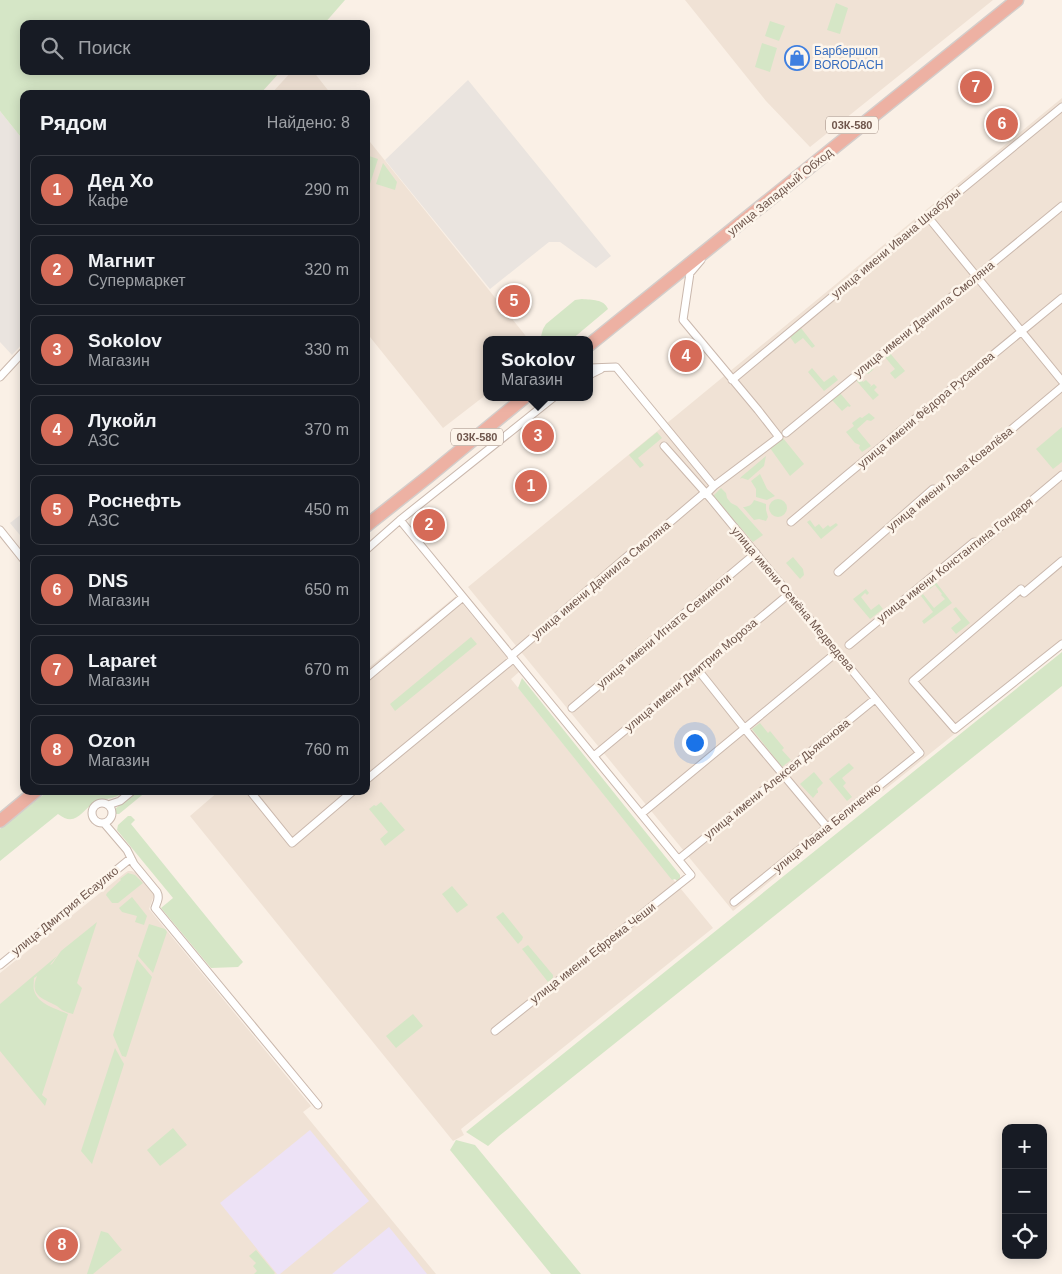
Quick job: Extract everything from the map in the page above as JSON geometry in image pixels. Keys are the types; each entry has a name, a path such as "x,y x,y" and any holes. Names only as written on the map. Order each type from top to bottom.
{"highway":[{"name":"улица Западный Обход","path":"592,336 1007,0"},
{"name":"улица Западный Обход","path":"593,342 1017,0"},
{"name":"03К-580","path":"370,514 509,401"},
{"name":"03К-580","path":"370,523 520,401"},
{"path":"0,810 20,794"},
{"path":"0,821 31,795"}],"street":[{"name":"улица имени Ивана Шкабуры","path":"732,380 1062,107"},
{"name":"улица имени Даниила Смоляна","path":"786,433 1062,206"},
{"path":"928,216 1062,381"},
{"path":"730,232 706,255 690,274 683,320 732,380"},
{"name":"улица имени Фёдора Русанова","path":"791,522 1062,298"},
{"path":"0,377 20,355"},
{"path":"593,368 616,367 714,486"},
{"path":"593,373 603,368"},
{"name":"улица имени Даниила Смоляна","path":"370,777 630,554 635,552 702,495 706,494 779,437 732,380"},
{"name":"улица имени Льва Ковалёва","path":"838,572 933,490 939,490 1062,387"},
{"path":"370,546 400,520 549,401"},
{"name":"улица имени Семёна Медведева","path":"664,446 756,553 920,753"},
{"name":"улица имени Константина Гондаря","path":"849,645 974,542 982,542 1062,475"},
{"path":"400,520 679,860"},
{"path":"0,530 20,555"},
{"name":"улица имени Игната Семиноги","path":"572,708 756,553"},
{"path":"1062,562 1022,591 913,682 955,729 1062,644"},
{"name":"улица имени Дмитрия Мороза","path":"594,756 789,594"},
{"path":"370,675 463,597"},
{"path":"641,814 837,652"},
{"path":"698,670 828,827"},
{"name":"улица имени Алексея Дьяконова","path":"679,860 875,699"},
{"name":"улица Ивана Беличенко","path":"734,902 920,753"},
{"path":"108,805 120,801 127,795"},
{"path":"253,795 292,843 348,795"},
{"path":"104,823 110,819 112,810 108,805 102,803 96,805 93,810 93,817 97,822 104,823 127,850 134,864 157,892 159,896 155,908 318,1105"},
{"name":"улица Дмитрия Есаулко","path":"0,965 131,858"},
{"name":"улица имени Ефрема Чеши","path":"494,1030 691,875 679,860"}],"shaded area":[{"path":"685,0 993,0 810,147 766,101"},
{"path":"288,75 316,75 328,90 275,90"},
{"path":"468,80 611,256 596,268 560,242 549,242 490,289 385,160"},
{"path":"1062,98 1062,648 733,911 468,587"},
{"path":"0,111 20,136 20,346 12,355 0,342"},
{"path":"370,142 526,336 483,336 483,397 443,428 370,337"},
{"path":"20,515 20,535 10,523"},
{"path":"456,596 519,672 511,679 713,928 461,1129 464,1135 453,1141 190,816 214,795 370,795 370,667"},
{"path":"128,871 136,873 154,895 149,909 311,1106 303,1112 436,1274 0,1274 0,973"},
{"path":"310,1130 369,1201 280,1274 277,1274 220,1203"},
{"path":"389,1227 427,1274 332,1274"}],"green space":[{"path":"0,0 345,0 328,20 20,20 20,75 277,75 264,90 20,90 20,136 0,111"},
{"path":"836,3 848,8 840,34 827,30"},
{"path":"770,21 785,26 779,41 765,36"},
{"path":"762,43 777,48 770,72 755,67"},
{"path":"370,156 378,159 370,184"},
{"path":"383,163 397,182 395,190 376,184"},
{"path":"575,300 594,300 604,303 608,309 576,336 541,336 546,324"},
{"path":"801,328 815,346 812,348 803,338 795,344 790,337"},
{"path":"889,352 905,371 895,379 890,373 895,369 884,356"},
{"path":"876,363 877,365 874,369 860,378 863,382 866,380 871,385 870,387 874,384 877,387 874,390 879,395 873,400 854,378"},
{"path":"812,368 824,382 834,375 838,380 824,391 808,372"},
{"path":"840,393 851,406 842,411 832,400"},
{"path":"869,413 875,418 871,421 867,420 857,429 871,446 862,452 859,448 860,445 855,443 846,432 854,426 852,423"},
{"path":"1062,427 1062,462 1053,469 1036,449"},
{"path":"657,432 662,438 638,458 644,465 640,468 629,455"},
{"path":"783,438 804,464 790,476 770,448"},
{"path":"766,456 764,466 748,480 740,479 741,477"},
{"path":"760,474 767,489 775,496 767,500 756,497 756,489 751,481"},
{"path":"721,488 731,503 737,506 763,535 753,542 713,496"},
{"path":"778,499 784,502 787,508 784,514 778,517 772,514 769,508 772,502"},
{"path":"754,500 766,504 768,517 766,521 754,520 743,507 747,507"},
{"path":"810,520 815,527 819,524 823,529 828,525 830,527 836,523 838,525 821,539 807,522"},
{"path":"793,557 803,569 804,575 800,579 786,563"},
{"path":"935,581 952,603 924,624 922,621 933,612 921,596 923,594 934,608 945,599 935,585 930,589 928,586"},
{"path":"866,589 869,593 867,595 865,593 861,597 871,610 879,604 883,609 870,619 853,599"},
{"path":"956,607 970,623 956,634 951,628 961,620 953,609"},
{"path":"471,637 477,644 395,711 390,704"},
{"path":"1062,652 1062,686 488,1146 466,1132"},
{"path":"522,678 680,875 677,881 675,879 672,880 518,688"},
{"path":"760,723 768,733 770,731 791,760 782,767 752,729"},
{"path":"849,763 854,768 842,778 846,783 843,786 852,797 847,801 829,779"},
{"path":"814,772 823,783 817,789 818,793 813,798 800,784"},
{"path":"43,795 119,795 95,802 74,818 64,818 58,814 0,861 0,829"},
{"path":"131,795 142,795 119,814 115,814 115,809"},
{"path":"381,802 405,830 385,846 380,839 388,832 369,809"},
{"path":"128,816 135,820 131,824 243,962 238,967 211,968 161,908 173,898 117,830 118,825"},
{"path":"128,873 135,875 143,883 118,903 112,903 106,895 107,893"},
{"path":"452,886 468,905 457,913 442,894"},
{"path":"132,897 147,916 144,925 135,922 137,916 122,912 119,908"},
{"path":"503,912 523,937 518,944 496,917"},
{"path":"97,922 77,983 82,988 73,1014 63,1011 38,995 35,988 37,976 34,978 34,990 39,999 68,1014 42,1095 47,1099 45,1106 0,1051 0,1004 57,956 50,965 52,964 61,951"},
{"path":"149,924 165,929 167,932 153,973 138,956"},
{"path":"528,945 553,975 553,978 548,982 522,949"},
{"path":"137,959 152,977 126,1057 122,1056 113,1035"},
{"path":"413,1014 423,1026 396,1048 386,1036"},
{"path":"115,1048 124,1064 92,1164 81,1151"},
{"path":"173,1128 187,1145 160,1166 147,1150"},
{"path":"456,1140 475,1145 581,1274 551,1274 450,1150"},
{"path":"101,1231 108,1233 122,1250 93,1274 87,1274"},
{"path":"256,1250 274,1274 254,1274 257,1271 253,1266 256,1263 249,1256"}],"place":[{"name":"Барбершоп BORODACH","path":"797,58"},
{"name":"Laparet","path":"976,87"},
{"name":"DNS","path":"1002,124"},
{"name":"Роснефть","path":"514,301"},
{"name":"Лукойл","path":"686,356"},
{"name":"Sokolov","path":"538,436"},
{"name":"Дед Хо","path":"531,486"},
{"name":"Магнит","path":"429,525"},
{"name":"Ozon","path":"62,1245"}]}
